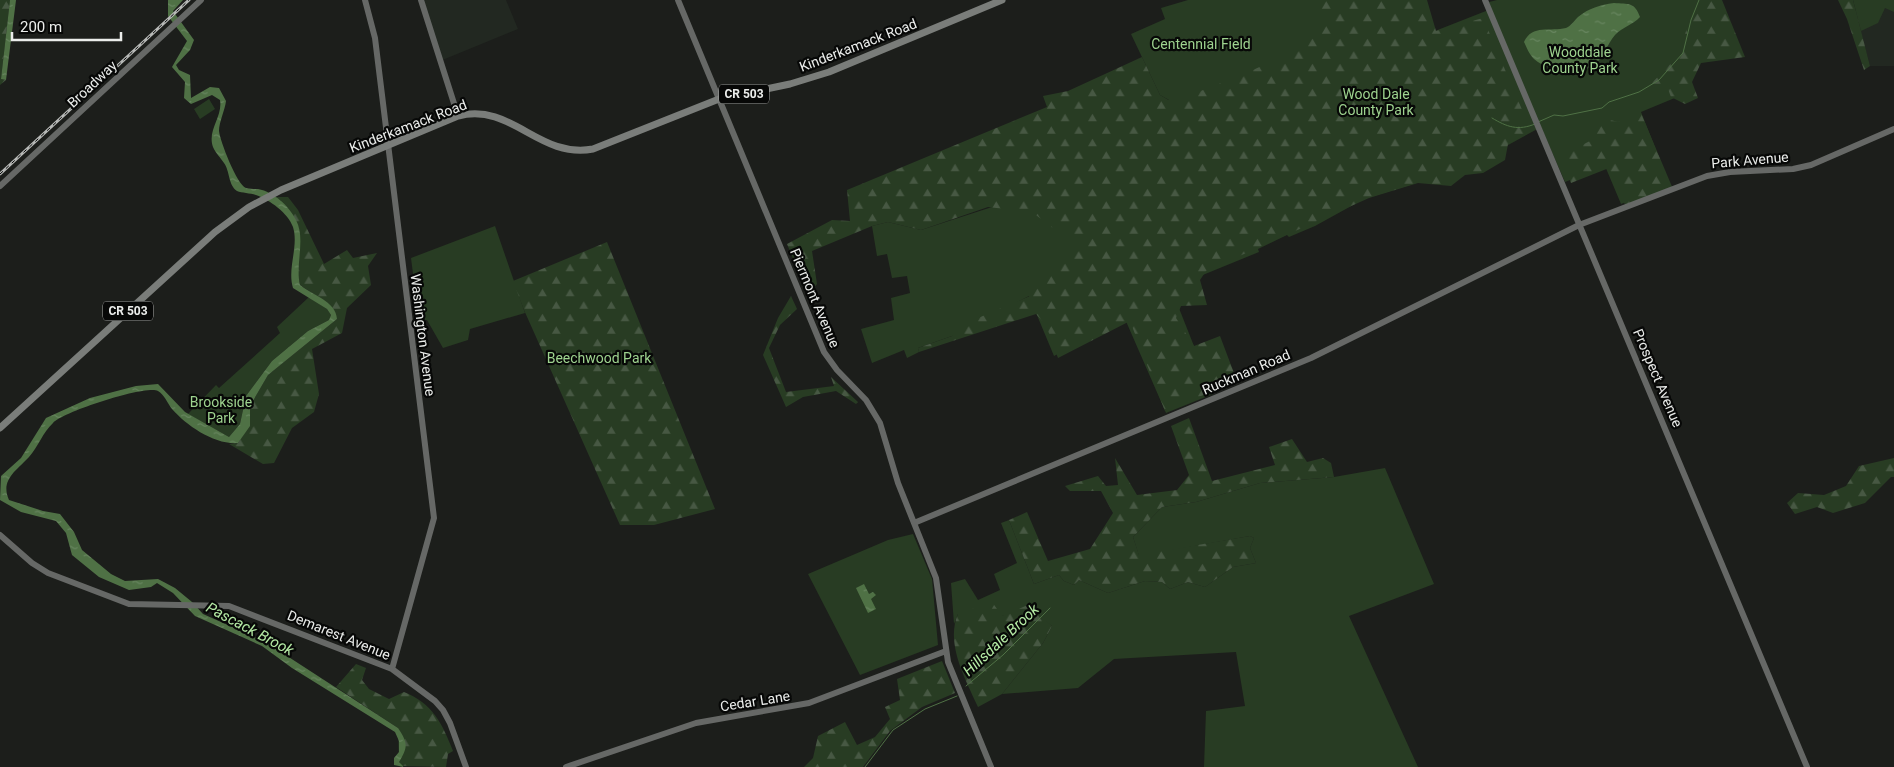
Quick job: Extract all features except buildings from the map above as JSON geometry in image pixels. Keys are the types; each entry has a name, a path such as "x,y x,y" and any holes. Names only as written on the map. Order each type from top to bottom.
{"main road":[{"name":"Kinderkamack Road","path":"0,428 215,232 274,194 458,116 478,112 488,114 553,146 568,150 587,150 600,147 719,99 816,77 1002,0"}],"street":[{"name":"Broadway","path":"0,186 201,0"},
{"name":"Washington Avenue","path":"365,0 374,30 434,518 392,669"},
{"path":"421,0 458,116"},
{"name":"Piermont Avenue","path":"678,0 824,352 837,370 866,400 880,423 898,483 936,578 948,662 990,767"},
{"name":"Prospect Avenue","path":"1485,0 1807,767"},
{"name":"Park Avenue","path":"1579,225 1707,176 1730,172 1793,169 1811,165 1894,129"},
{"name":"Ruckman Road","path":"914,523 1304,361 1579,225"},
{"name":"Demarest Avenue","path":"0,535 32,563 56,576 129,604 228,606 392,669 435,701 443,710 450,723 466,767"},
{"name":"Cedar Lane","path":"566,767 696,723 809,703 946,651"}],"shaded area":[{"path":"426,0 506,0 518,29 440,61 421,2"},
{"path":"1894,0 1894,66 1870,66 1855,11"}],"green space":[{"path":"0,0 10,0 1,79 6,80 0,85"},
{"name":"Wood Dale County Park","path":"1188,0 1422,0 1435,31 1491,9 1489,2 1497,0 1719,0 1685,69 1694,90 1641,112 1670,185 1621,204 1605,166 1565,182 1541,127 1499,150 1433,178 1364,199 1315,226 1289,237 1287,235 1258,249 1259,252 1171,288 1213,394 1166,413 1125,319 1054,356 1029,296 952,336 918,348 919,352 907,358 904,350 872,363 861,329 894,320 891,298 910,293 907,276 892,278 887,254 877,256 872,226 888,222 921,230 992,207 1169,100 1160,95 1131,34 1165,19 1161,8"},
{"name":"Wood Dale County Park","path":"1320,0 1427,0 1436,31 1483,18 1529,126 1527,134 1508,144 1505,160 1483,173 1465,175 1451,186 1418,183 1369,198 1206,271 1200,280 1207,305 1181,306 1176,318 1194,346 1220,336 1237,381 1165,411 1130,321 1058,358 1046,325 1036,314 919,352 918,348 952,336 957,327 1030,296 1033,285 1071,257 1071,242 1032,212 988,207 921,230 888,222 872,226 812,251 817,284 808,295 787,244 832,220 850,221 847,190 1047,107 1043,96 1068,91 1142,57 1160,95 1172,102 1242,75 1299,49 1320,17"},
{"path":"1696,0 1722,0 1745,57 1701,63 1692,82 1698,98 1685,104 1671,97 1668,89 1651,84 1678,56"},
{"path":"1838,0 1853,0 1870,66 1864,70 1847,19"},
{"path":"1853,0 1894,0 1894,12 1885,8 1878,23 1861,31"},
{"path":"209,99 215,109 200,119 194,109"},
{"path":"1640,111 1673,189 1626,207 1609,168 1571,183 1560,156 1592,140 1588,130 1599,125 1603,118 1618,122"},
{"path":"276,197 288,197 298,210 324,264 347,250 353,258 377,253 368,266 371,285 347,308 342,333 312,349 319,394 314,412 292,428 274,463 263,464 229,444 238,443 249,426 250,406 268,375 337,319 320,298 300,285 297,260 297,230 287,209"},
{"path":"495,226 525,313 470,329 468,340 443,348 427,320 419,321 411,258"},
{"name":"Beechwood Park","path":"607,242 715,509 654,525 620,525 524,310 513,281"},
{"path":"791,296 797,309 780,325 769,348 786,392 834,386 831,377 858,402 856,404 836,391 803,397 786,407 763,355 778,318"},
{"name":"Brookside Park","path":"309,297 327,309 331,315 329,320 308,331 272,361 246,396 240,424 229,437 188,414 216,385 219,388 280,333 277,327"},
{"path":"1189,418 1212,481 1275,465 1269,447 1292,439 1307,462 1323,458 1331,463 1334,477 1260,483 1196,502 1162,507 1133,537 1139,555 1250,536 1254,538 1250,548 1256,563 1233,567 1205,587 1188,582 1170,589 1162,582 1145,581 1108,593 1079,580 1074,585 1064,581 1059,575 1034,584 1009,520 1027,512 1048,561 1090,549 1113,513 1101,491 1070,491 1065,486 1098,476 1106,486 1118,485 1115,458 1137,495 1177,490 1189,475 1171,426"},
{"path":"1894,458 1894,477 1891,477 1865,503 1833,513 1817,507 1795,514 1787,503 1798,493 1824,495 1846,486 1859,466"},
{"path":"1385,468 1434,584 1349,616 1418,767 1204,767 1206,711 1245,706 1236,652 1114,659 1078,688 1002,694 1043,643 1052,626 1032,612 1002,616 958,614 954,624 951,583 965,579 978,600 1000,590 994,574 1017,563 1001,523 1009,520 1034,584 1059,575 1064,581 1074,585 1079,580 1108,593 1145,581 1162,582 1170,589 1188,582 1205,587 1233,567 1256,563 1250,548 1254,538 1250,536 1139,556 1133,537 1162,507 1196,502 1260,483 1334,477"},
{"path":"913,534 932,579 938,645 860,675 808,574 888,540"},
{"path":"992,602 1002,616 1028,605 1052,626 1043,643 1002,694 978,707 963,674 955,649 955,626 958,614"},
{"path":"942,661 955,693 922,707 890,731 863,767 804,767 813,758 818,736 845,722 857,745 875,737 890,719 885,707 900,700 897,679"},
{"path":"356,664 366,668 362,680 369,689 389,699 404,692 422,702 429,709 440,723 453,751 448,754 446,767 402,766 399,762 398,728 336,687"}],"water":[{"path":"10,0 16,0 6,80 1,79"},
{"name":"Pascack Brook","path":"168,0 183,0 173,11 194,40 190,50 176,65 179,70 190,75 191,98 210,87 219,88 226,101 220,124 220,136 238,179 246,188 270,193 280,200 293,215 299,227 300,235 300,285 328,303 336,313 337,319 268,375 250,406 250,426 238,443 229,443 211,438 193,428 172,409 158,391 151,390 123,395 73,412 53,423 29,457 8,481 6,487 9,500 43,511 60,514 74,532 82,550 111,574 125,581 158,579 175,588 203,614 264,641 398,728 406,745 399,762 404,767 394,765 394,758 399,752 399,741 395,732 292,668 262,646 195,616 173,593 157,583 151,587 129,590 99,577 72,555 66,533 56,521 21,512 0,500 1,476 21,458 46,418 90,398 136,386 158,384 185,412 229,437 240,424 246,396 272,361 308,331 329,320 331,315 327,309 293,288 291,273 295,242 291,222 278,208 267,200 256,195 237,191 232,185 226,166 214,149 212,141 220,100 212,95 191,104 184,98 185,82 172,67 187,41 168,16"},
{"path":"1614,3 1633,6 1640,17 1615,35 1601,57 1589,68 1573,72 1556,70 1540,63 1529,53 1524,42 1527,36 1532,33 1542,30 1566,28 1586,11"},
{"path":"864,584 869,594 873,592 876,595 871,599 876,609 868,613 856,588"}],"waterway":[{"path":"1538,122 1554,115 1563,116 1602,108 1609,102 1639,92 1659,80 1683,53 1691,20 1699,0"},
{"path":"1492,118 1503,124 1518,128 1535,124"},
{"name":"Hillsdale Brook","path":"966,686 1003,655 1050,608"},
{"name":"Hillsdale Brook","path":"865,767 893,730 925,709 957,696"}],"railway":[{"path":"0,174 189,0"}],"park label":[{"name":"Centennial Field","path":"1201,44"},
{"name":"Wooddale County Park","path":"1580,60"}]}
